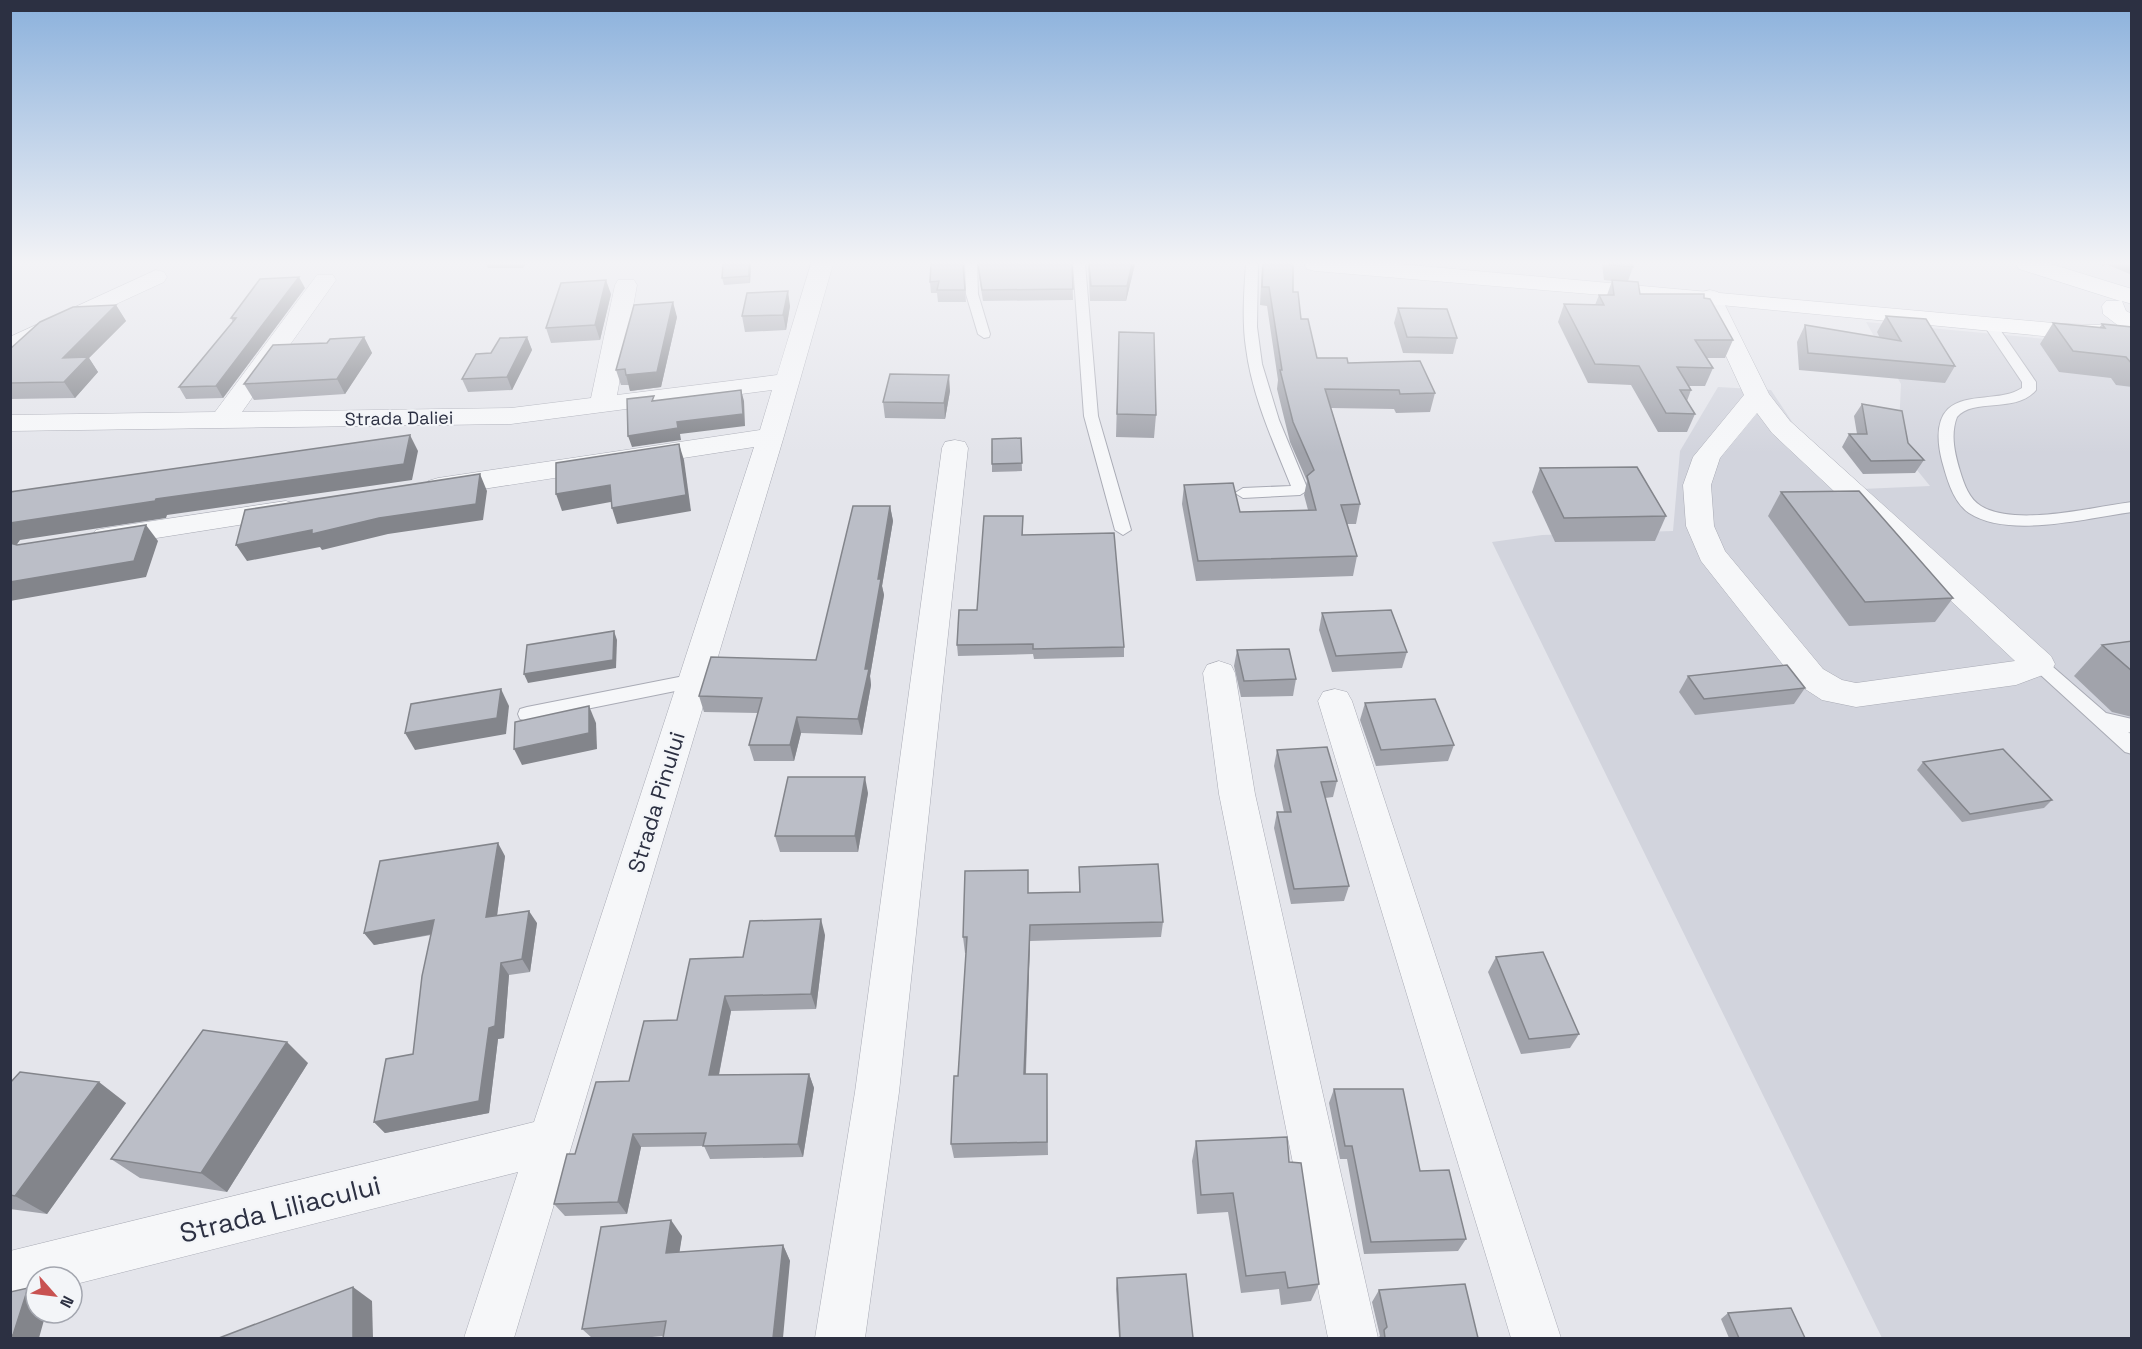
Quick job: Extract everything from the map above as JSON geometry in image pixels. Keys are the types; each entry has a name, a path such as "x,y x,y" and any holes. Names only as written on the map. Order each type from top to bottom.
{"main road":[{"path":"2021,327 2132,333"},
{"path":"2064,331 2080,327"}],"street":[{"path":"10,346 50,327"},
{"path":"223,420 291,327"},
{"path":"602,405 618,327"},
{"name":"Strada Pinului","path":"489,1338 771,436 803,327"},
{"path":"1724,327 1757,396 1781,427 2039,664 2016,673 1856,695 1834,691 1811,677 1712,554 1700,526 1697,485 1707,457 1757,396"},
{"name":"Strada Daliei","path":"10,423 512,416 786,381"},
{"path":"406,491 771,436"},
{"path":"840,1338 877,1092 955,448"},
{"path":"77,542 312,506"},
{"path":"1219,673 1237,794 1353,1338"},
{"path":"1335,701 1536,1338"},
{"name":"Strada Liliacului","path":"10,1276 549,1141"}],"lane":[{"path":"982,327 984,334"},
{"path":"1084,327 1091,416 1123,530"},
{"path":"1243,493 1300,490 1273,424 1252,349 1251,327"},
{"path":"1991,327 2029,382 2029,390 2021,398 1956,409 1949,417 1946,450 1958,491 1974,509 1991,518 2014,521 2132,507"},
{"path":"2039,664 2132,747"},
{"path":"527,714 694,681"},
{"path":"2100,719 2132,726"}],"shaded area":[{"path":"1869,327 1919,327 2131,347 2131,1338 1882,1338 1492,542 1542,535 1673,531 1680,451 1718,387 1771,390 1802,437 1862,489 1930,486 1904,454 1899,427 1901,384"}],"building":[{"path":"34,327 94,327 63,358 88,357 64,382 10,383 10,349"},
{"path":"229,327 261,327 216,386 179,387"},
{"path":"628,327 667,327 657,372 626,375 625,369 616,370"},
{"path":"1275,327 1310,327 1317,358 1347,358 1348,363 1420,361 1435,393 1400,394 1399,390 1325,389 1360,504 1341,505 1357,556 1198,561 1184,485 1233,483 1240,512 1316,510 1307,476 1314,470 1293,422 1280,370 1282,370"},
{"path":"1404,327 1453,327 1457,338 1407,337"},
{"path":"1576,327 1726,327 1733,340 1695,340 1713,368 1677,367 1691,390 1680,390 1695,414 1666,413 1639,366 1595,364"},
{"path":"1805,327 1817,327 1901,341 1893,327 1931,327 1955,366 1808,353"},
{"path":"2056,327 2132,327 2132,364 2126,357 2073,351"},
{"path":"1119,332 1154,333 1156,415 1117,414"},
{"path":"364,337 337,379 244,384 273,345 327,343 330,339"},
{"path":"527,337 507,377 462,379 476,354 491,353 500,338"},
{"path":"890,374 949,375 944,403 883,402"},
{"path":"741,390 743,414 677,422 678,428 628,436 627,399 654,396 652,401"},
{"path":"1862,404 1902,411 1908,443 1924,460 1871,461 1849,434 1867,434"},
{"path":"410,435 404,464 156,499 155,501 10,523 10,492"},
{"path":"1021,438 1022,463 992,464 992,439"},
{"path":"679,444 686,495 612,508 610,485 556,494 556,463"},
{"path":"1637,467 1666,516 1564,518 1540,468"},
{"path":"480,474 476,504 379,518 312,534 312,530 236,545 245,510"},
{"path":"1859,491 1953,598 1865,602 1781,492"},
{"path":"853,506 890,506 878,579 881,579 865,669 869,669 858,719 797,717 790,745 749,745 762,698 699,696 711,657 816,660"},
{"path":"984,516 1023,516 1022,535 1114,533 1124,647 1033,649 1033,644 957,645 959,610 977,610"},
{"path":"146,525 134,561 10,582 10,543 17,545"},
{"path":"1391,610 1407,652 1336,656 1322,613"},
{"path":"614,631 613,660 524,674 527,645"},
{"path":"2132,641 2132,671 2102,645"},
{"path":"1289,649 1296,679 1244,681 1237,650"},
{"path":"1787,665 1805,688 1704,699 1688,676"},
{"path":"501,689 497,718 405,733 411,704"},
{"path":"1435,699 1454,745 1381,750 1365,703"},
{"path":"589,706 589,733 514,749 515,722"},
{"path":"1327,747 1337,781 1321,782 1349,886 1294,889 1277,812 1291,812 1277,750"},
{"path":"2003,749 2052,800 1970,814 1923,762"},
{"path":"788,777 865,777 855,836 775,836"},
{"path":"498,843 486,917 529,911 522,959 501,963 495,1026 489,1028 479,1101 374,1122 386,1059 413,1054 422,976 434,920 364,933 380,861"},
{"path":"1158,864 1163,922 1030,925 1024,1074 1047,1074 1047,1142 951,1144 954,1076 958,1076 967,937 963,937 965,871 1028,870 1028,893 1080,892 1079,867"},
{"path":"821,919 811,994 725,996 709,1075 809,1074 798,1144 703,1146 706,1133 633,1134 618,1202 554,1204 567,1154 575,1154 596,1082 629,1081 644,1021 677,1020 690,959 743,957 750,921"},
{"path":"1543,952 1579,1034 1529,1039 1496,957"},
{"path":"203,1030 287,1042 201,1173 111,1159"},
{"path":"20,1072 99,1082 15,1196 10,1195 10,1083"},
{"path":"1334,1089 1403,1089 1420,1171 1449,1170 1466,1239 1371,1242 1352,1146 1345,1146"},
{"path":"1287,1137 1289,1162 1301,1163 1319,1284 1288,1288 1285,1272 1246,1276 1233,1193 1201,1195 1196,1141"},
{"path":"671,1220 666,1253 783,1245 773,1338 663,1338 666,1321 582,1329 601,1227"},
{"path":"1186,1274 1193,1338 1120,1338 1117,1278"},
{"path":"1465,1284 1478,1338 1385,1338 1384,1330 1387,1327 1379,1290"},
{"path":"353,1287 353,1338 219,1338"},
{"path":"24,1289 24,1301 13,1335 10,1335 10,1292"},
{"path":"1791,1308 1805,1338 1739,1338 1728,1313"}]}
